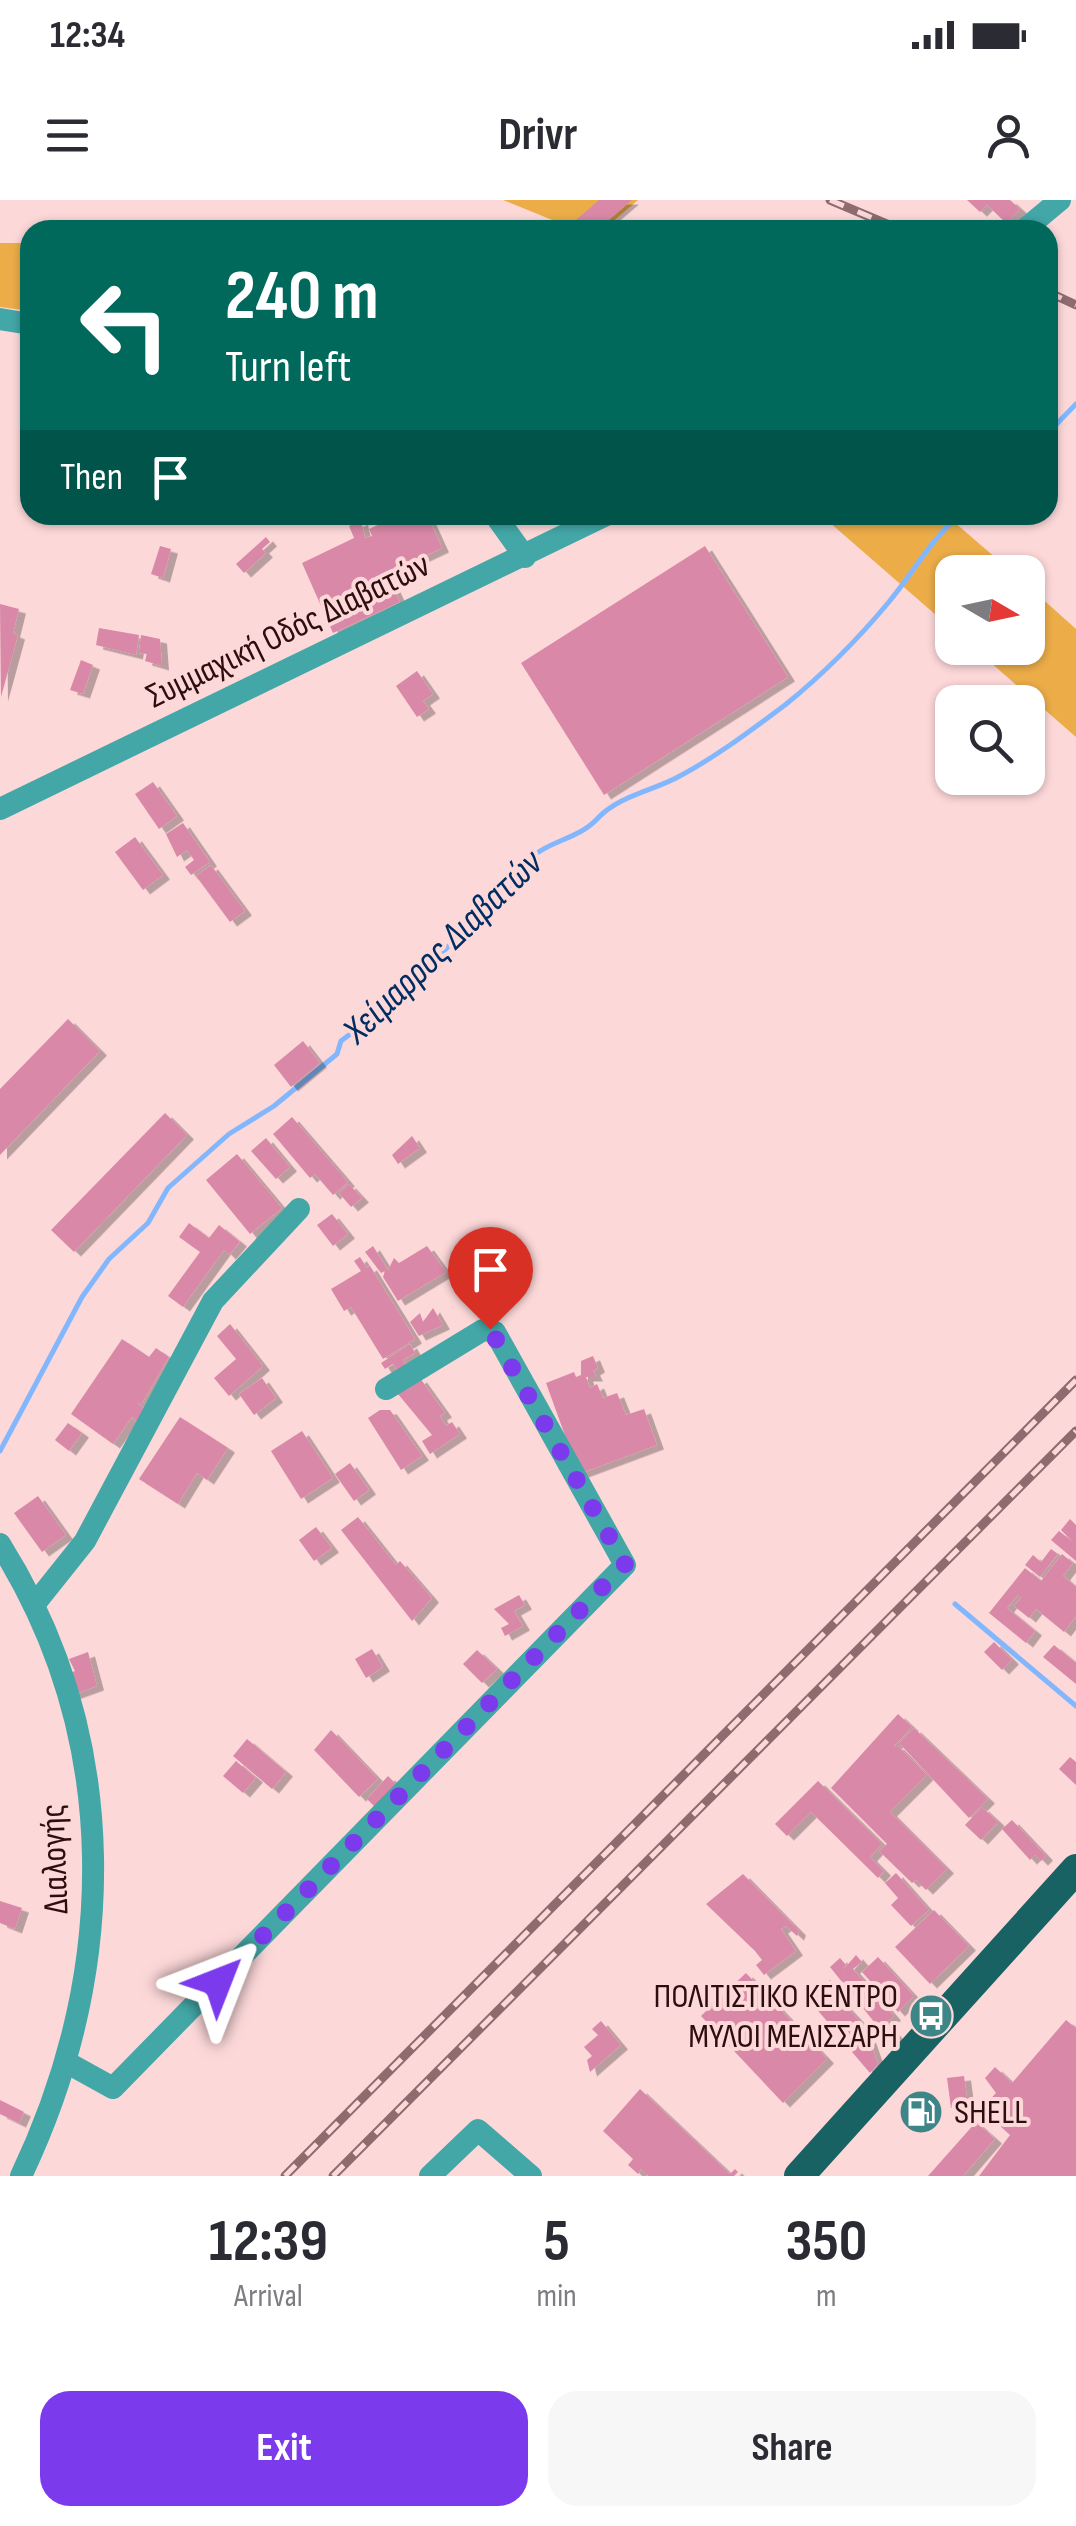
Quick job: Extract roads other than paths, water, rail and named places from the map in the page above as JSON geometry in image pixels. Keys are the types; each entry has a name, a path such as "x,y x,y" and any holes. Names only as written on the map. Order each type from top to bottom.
{"main road":[{"path":"799,2176 1076,1869"},
{"path":"826,2176 1076,1899"}],"street":[{"path":"1036,220 1060,200"},
{"path":"503,525 525,556"},
{"name":"Συμμαχική Οδός Διαβατών","path":"0,809 586,525"},
{"path":"34,1605 85,1540 213,1301 299,1208"},
{"path":"66,2062 113,2088 376,1824 625,1564 495,1332 483,1330 386,1388"},
{"name":"Διαλογής","path":"0,1544 34,1605 72,1718 94,1830 92,1937 66,2062 21,2176"},
{"path":"430,2176 478,2130 531,2176"}],"waterway":[{"name":"Χείμαρρος Διαβατών","path":"1058,423 1076,404"},
{"name":"Χείμαρρος Διαβατών","path":"0,1451 82,1297 109,1259 148,1223 168,1188 229,1134 274,1106 337,1054 341,1041 520,881 524,868 541,850 587,828 615,805 706,761 799,694 864,630 949,525"},
{"path":"955,1604 1076,1706"}],"railway":[{"path":"830,200 877,220"},
{"path":"1058,297 1076,305"},
{"path":"285,2176 1076,1380"},
{"path":"333,2176 1076,1431"}],"place":[{"name":"ΠΟΛΙΤΙΣΤΙΚΟ ΚΕΝΤΡΟ ΜΥΛΟΙ ΜΕΛΙΣΣΑΡΗ","path":"931,2016"},
{"name":"SHELL","path":"921,2112"}]}
